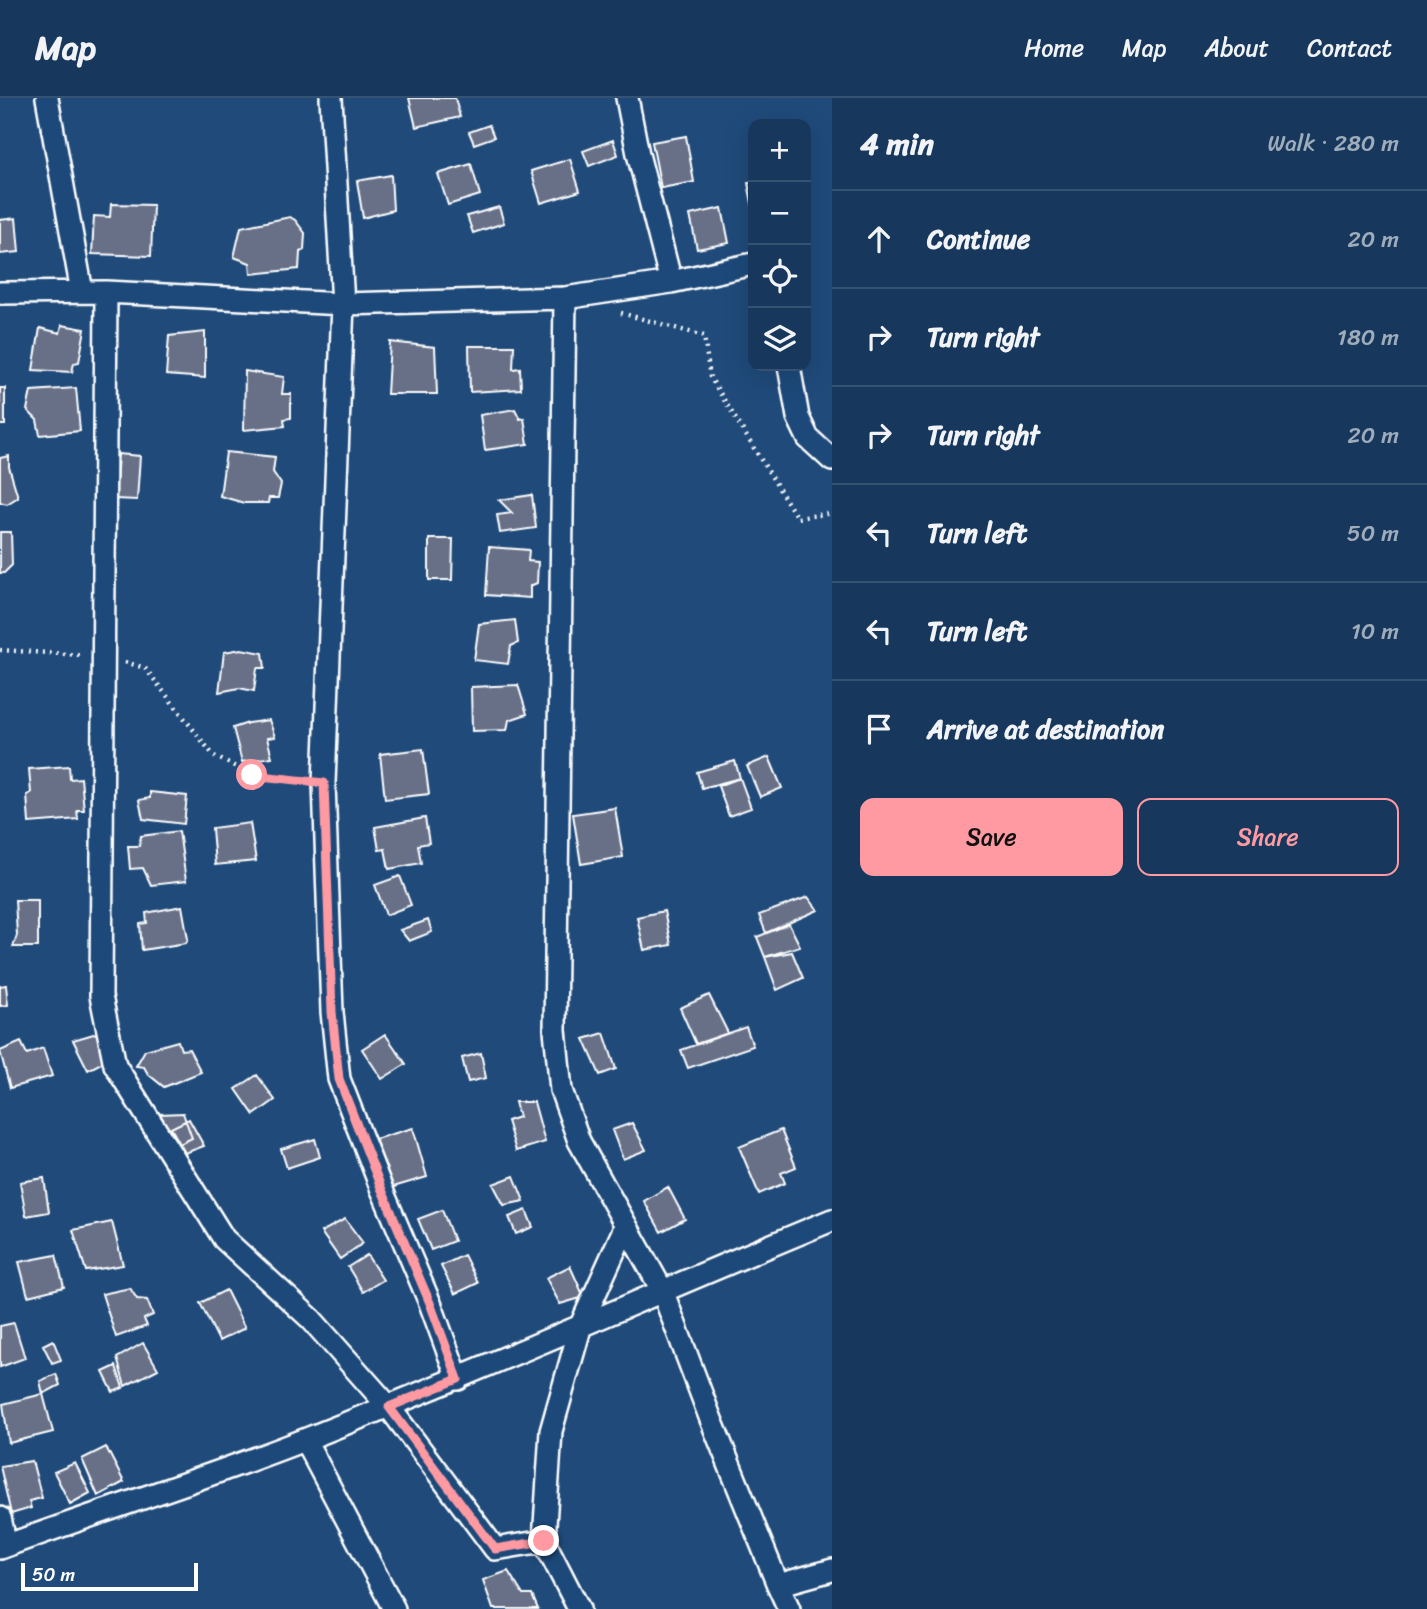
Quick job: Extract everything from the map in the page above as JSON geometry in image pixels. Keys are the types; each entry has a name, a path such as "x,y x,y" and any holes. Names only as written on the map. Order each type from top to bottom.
{"street":[{"path":"47,98 82,292"},
{"path":"331,98 342,304 324,783 332,1012 339,1079 458,1379"},
{"path":"627,98 638,154 671,282"},
{"path":"0,293 106,292 342,304 565,298 671,282 748,265"},
{"path":"106,292 101,996 115,1065 224,1240 311,1319 389,1407 495,1549 544,1541"},
{"path":"565,298 555,1030 561,1090 579,1141 662,1290 710,1417 789,1609"},
{"path":"790,371 798,417 808,438 832,460"},
{"path":"0,1518 3,1546 305,1440 458,1379 832,1220"},
{"path":"579,1609 544,1541 551,1431 581,1325 626,1225"},
{"path":"305,1440 394,1609"},
{"path":"778,1585 832,1570"}],"path":[{"path":"615,312 704,336 710,377 797,518 832,513"},
{"path":"0,650 103,656 145,668 214,756 252,775 324,783"}],"building":[{"path":"409,98 455,98 460,117 416,127"},
{"path":"489,125 494,137 474,144 469,132"},
{"path":"686,136 694,182 661,188 652,142"},
{"path":"613,140 618,155 589,166 583,151"},
{"path":"570,159 580,191 541,203 531,171"},
{"path":"471,164 480,195 448,205 438,174"},
{"path":"391,175 393,210 363,218 357,181"},
{"path":"111,204 153,205 151,256 92,254 94,216 110,217"},
{"path":"499,207 504,223 473,233 467,216"},
{"path":"722,208 729,243 697,249 690,215"},
{"path":"290,217 305,233 299,269 251,274 250,263 234,257 241,227"},
{"path":"16,218 19,252 0,254 0,220"},
{"path":"62,325 85,329 79,362 74,363 72,372 33,370 40,328 60,333"},
{"path":"205,332 205,378 166,375 169,336"},
{"path":"390,342 435,347 437,394 387,394"},
{"path":"469,346 514,346 513,369 520,368 521,389 470,392"},
{"path":"245,371 284,377 282,394 291,394 291,418 284,419 285,426 244,430"},
{"path":"0,388 5,388 5,425 0,425"},
{"path":"76,388 80,431 40,435 37,420 27,410 31,391"},
{"path":"515,409 520,419 524,418 528,444 485,450 480,415"},
{"path":"226,452 275,457 273,472 281,484 278,498 269,498 268,503 244,503 220,496"},
{"path":"118,454 140,456 137,500 115,499"},
{"path":"9,456 9,467 18,497 7,504 0,502 0,458"},
{"path":"532,495 536,528 500,533 497,515 512,513 499,500"},
{"path":"0,532 11,532 12,565 4,573 0,573"},
{"path":"429,539 453,539 452,580 429,580"},
{"path":"489,547 529,550 528,561 538,562 537,583 530,586 530,598 486,595"},
{"path":"515,620 518,643 511,646 508,664 474,660 479,624"},
{"path":"241,649 263,653 265,668 257,668 254,691 239,688 219,692 224,652"},
{"path":"518,685 527,714 509,720 507,730 472,731 471,687"},
{"path":"269,720 275,737 267,738 272,757 242,762 233,728"},
{"path":"423,749 429,794 385,799 380,754"},
{"path":"769,757 782,788 760,797 747,766"},
{"path":"735,761 740,778 702,788 697,772"},
{"path":"69,766 70,779 81,778 84,810 77,810 78,819 29,823 29,769"},
{"path":"740,778 751,808 729,816 718,786"},
{"path":"150,792 187,796 184,824 143,819 139,800 150,798"},
{"path":"615,808 623,857 581,864 573,814"},
{"path":"425,818 429,843 418,845 421,863 389,869 385,849 379,850 375,827"},
{"path":"250,823 256,861 215,865 212,828"},
{"path":"179,831 186,881 151,885 143,868 130,869 128,846 139,846 141,836"},
{"path":"400,876 411,905 386,915 375,885"},
{"path":"808,897 818,910 766,933 759,915"},
{"path":"15,900 38,900 38,947 13,947 17,935"},
{"path":"182,906 188,939 186,943 142,950 140,924 147,923 146,913"},
{"path":"664,911 671,945 644,950 637,917"},
{"path":"428,920 432,932 409,941 400,930"},
{"path":"789,924 800,946 765,957 757,937"},
{"path":"792,952 803,978 777,990 765,957"},
{"path":"6,985 8,1005 0,1006 0,986"},
{"path":"709,995 728,1033 696,1044 680,1008"},
{"path":"746,1027 753,1046 688,1068 681,1050"},
{"path":"97,1033 111,1058 88,1070 73,1040"},
{"path":"604,1033 616,1069 600,1075 584,1039"},
{"path":"385,1034 406,1064 382,1079 362,1049"},
{"path":"178,1041 181,1050 189,1049 201,1072 164,1087 148,1074 144,1067 136,1066 145,1050"},
{"path":"21,1042 27,1054 43,1048 52,1076 10,1088 0,1051"},
{"path":"481,1053 486,1078 468,1082 462,1058"},
{"path":"257,1075 275,1100 254,1115 236,1089"},
{"path":"515,1102 534,1102 545,1142 516,1151 507,1121 519,1117"},
{"path":"183,1113 192,1138 176,1146 160,1114"},
{"path":"189,1119 204,1146 185,1153 171,1128"},
{"path":"632,1123 646,1150 623,1159 612,1130"},
{"path":"413,1128 427,1177 390,1188 375,1139"},
{"path":"781,1130 796,1167 781,1173 785,1183 759,1194 739,1147"},
{"path":"315,1139 320,1157 287,1168 281,1149"},
{"path":"514,1176 524,1201 504,1205 493,1184"},
{"path":"44,1178 49,1212 26,1216 20,1182"},
{"path":"668,1187 685,1219 661,1232 644,1201"},
{"path":"442,1210 454,1241 431,1250 418,1219"},
{"path":"526,1210 533,1227 516,1234 509,1217"},
{"path":"345,1219 363,1243 340,1259 321,1232"},
{"path":"112,1222 123,1265 86,1271 73,1230"},
{"path":"56,1255 64,1287 28,1296 19,1262"},
{"path":"367,1255 383,1280 363,1292 348,1267"},
{"path":"464,1255 478,1283 455,1294 441,1266"},
{"path":"570,1266 584,1297 560,1304 546,1278"},
{"path":"130,1288 137,1299 147,1300 153,1315 144,1319 147,1326 116,1337 102,1294"},
{"path":"226,1290 245,1328 219,1341 200,1303"},
{"path":"14,1323 25,1358 0,1367 0,1326"},
{"path":"53,1340 61,1360 52,1363 43,1345"},
{"path":"143,1343 158,1369 125,1386 117,1358"},
{"path":"116,1366 123,1388 113,1392 103,1372"},
{"path":"56,1374 60,1385 43,1394 40,1381"},
{"path":"43,1394 53,1432 9,1443 3,1404"},
{"path":"106,1447 124,1482 98,1496 82,1459"},
{"path":"32,1461 42,1498 29,1501 31,1508 11,1514 0,1466"},
{"path":"75,1463 90,1493 70,1504 54,1472"},
{"path":"508,1571 523,1595 532,1595 538,1609 493,1609 483,1580"}],"route":[{"path":"252,775 324,783 332,1012 339,1079 458,1379 389,1407 495,1549 544,1541"}]}
